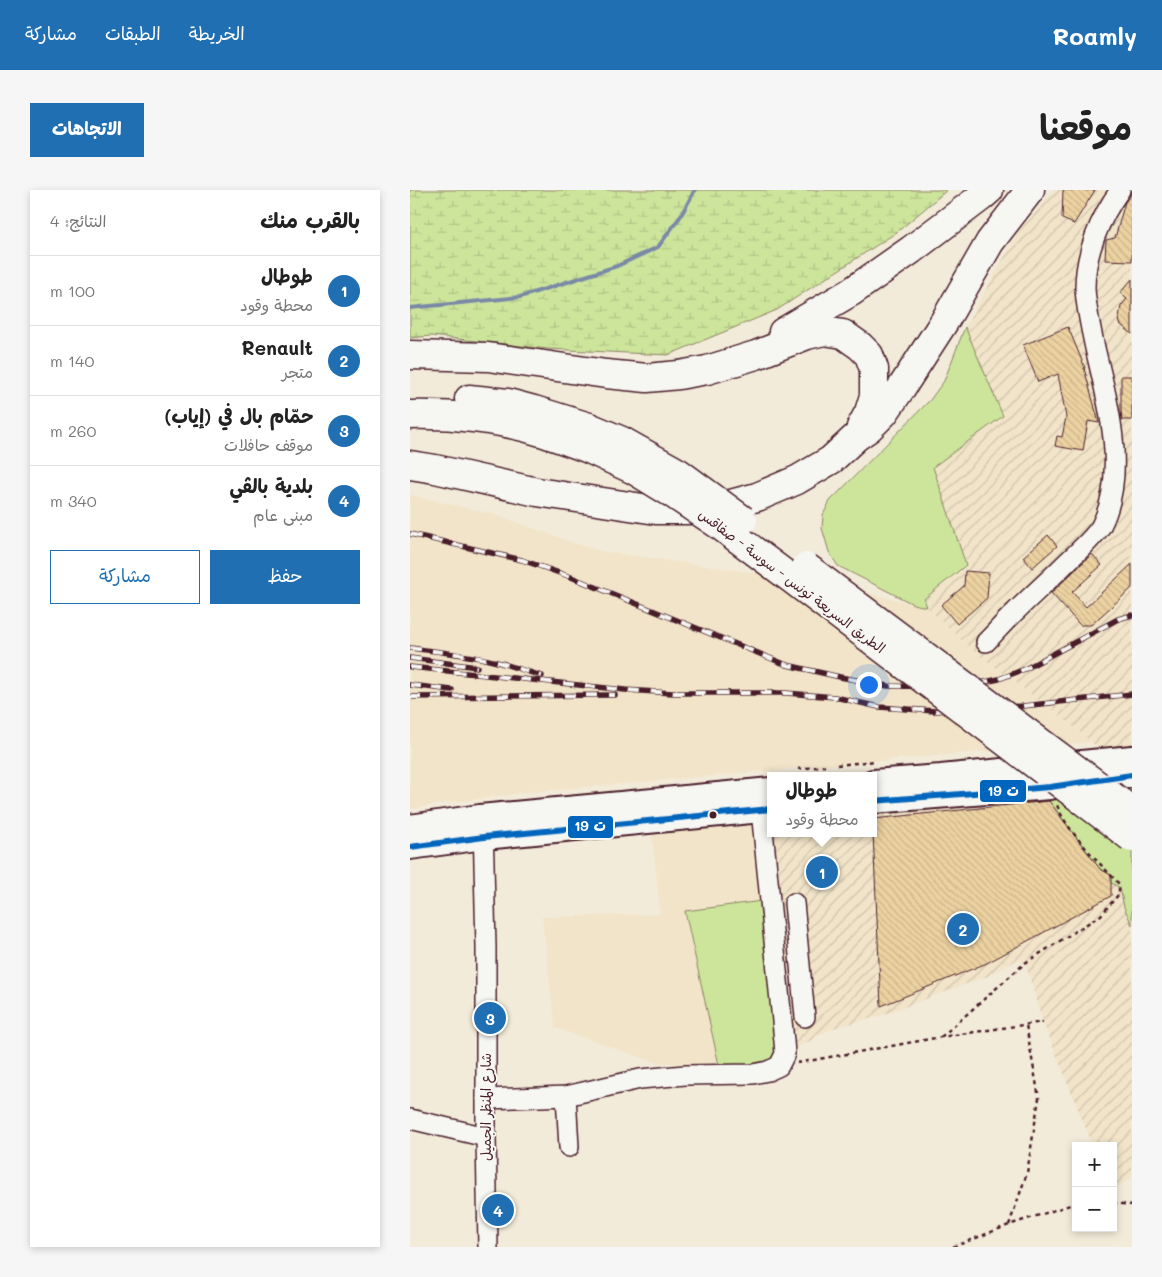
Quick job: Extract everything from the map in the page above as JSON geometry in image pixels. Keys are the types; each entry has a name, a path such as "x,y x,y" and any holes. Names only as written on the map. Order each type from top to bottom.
{"highway":[{"path":"707,370 780,334 851,292 989,190"},
{"path":"410,465 537,492 656,510 708,510 757,497 797,480 831,460 884,413 944,322 990,242 1030,190"},
{"path":"410,355 488,356 606,374 647,378 707,370 756,355 807,335 824,331 843,334 869,355 874,368 874,396 869,412 856,437"},
{"name":"الطريق السريعة تونس - سوسة - صفاقس","path":"410,397 465,398 508,404 534,410 589,438 634,470 722,527 1132,838"},
{"name":"الطريق السريعة تونس - سوسة - صفاقس","path":"410,415 440,415 501,422 540,431 622,441 679,473 1132,811"}],"main road":[{"path":"877,772 940,777 1132,758"},
{"path":"877,801 1050,787 1132,775"},
{"path":"410,828 483,827 767,803"},
{"path":"410,847 483,827"}],"street":[{"path":"986,642 1014,612 1084,546 1100,528 1108,506 1114,484 1115,466 1112,432 1089,321 1085,288 1089,254 1100,224 1120,190"},
{"name":"شارع المنظر الجميل","path":"483,827 486,948 488,1247"},
{"path":"486,1099 566,1096 640,1079 685,1075 754,1074 779,1066 784,1054 784,1041 774,943 769,837"},
{"path":"794,903 805,1017"},
{"path":"774,943 798,943"},
{"path":"566,1096 569,1147"},
{"path":"410,1119 486,1136"}],"path":[{"path":"837,765 874,772"},
{"path":"798,769 825,766"},
{"path":"941,1037 1025,963 1101,915 1119,894 1119,884 1075,836 1059,811 1050,787"},
{"path":"779,1066 941,1037 1043,1022"},
{"path":"1009,1225 1027,1172 1039,1098 1026,1025"},
{"path":"1117,1203 1132,1205"},
{"path":"952,1247 1009,1225 1072,1204"}],"shaded area":[{"path":"1054,190 1132,190 1132,770 1091,742 1064,719 970,648 927,607 924,600 966,565 933,467 1003,416 965,327 1019,231"},
{"path":"410,495 497,515 601,551 815,581 927,607 970,648 1064,719 1091,742 531,792 410,809"},
{"path":"1038,792 1050,832 1105,879 1120,888 1124,907 1132,925 1132,1178 1117,1187 1117,1142 1091,1142 1043,1022 1025,963 1017,960 988,976 877,1017 833,1028 773,1061 771,837 877,837 877,807"},
{"path":"759,817 770,900 685,911 719,1065 658,1063 555,1028 542,917 660,914 651,825"}],"green space":[{"path":"410,190 947,190 897,232 777,310 668,355 548,349 431,336 410,338"},
{"path":"965,327 1003,416 933,467 966,565 924,599 927,607 913,604 838,566 829,552 822,528 823,515 830,501 930,400 944,381"},
{"path":"1132,783 1132,925 1124,907 1120,888 1105,879 1050,832 1038,793"},
{"path":"770,900 786,1032 773,1061 753,1066 719,1065 685,911"}],"building":[{"path":"1063,190 1095,190 1074,224 1062,219"},
{"path":"1131,190 1132,261 1105,260 1106,240 1115,238 1125,202 1130,196"},
{"path":"1132,279 1132,334 1120,324 1119,317 1121,306 1127,299 1120,293"},
{"path":"1068,327 1085,368 1099,423 1088,421 1083,451 1055,446 1057,436 1062,437 1066,417 1058,374 1038,382 1023,345"},
{"path":"1121,376 1132,376 1132,420 1122,420"},
{"path":"1048,535 1057,546 1032,568 1023,557"},
{"path":"1092,554 1102,565 1072,592 1086,607 1132,564 1132,588 1091,625 1080,625 1051,593"},
{"path":"965,571 989,573 987,598 957,624 941,605 964,586"},
{"path":"1049,801 1100,869 1111,875 1111,896 987,963 881,1006 873,837 877,837 877,819"}],"waterway":[{"path":"410,308 520,297 617,266 658,247 680,217 695,190"}],"railway":[{"path":"410,534 522,560 571,577 787,665 888,686 961,687 999,679 1025,669 1118,619 1132,615"},
{"path":"410,648 479,658 542,676"},
{"path":"410,658 477,667"},
{"path":"410,667 625,690 673,693 786,693 835,697 879,707 935,711 1023,706 1132,694"},
{"path":"410,685 452,690"},
{"path":"410,697 615,695"}],"transit line":[{"path":"877,801 1050,787 1132,775"},
{"path":"410,847 484,837 767,809"}],"place":[{"name":"طوطال","path":"822,872"},
{"name":"Renault","path":"963,929"},
{"name":"حمّام بال في (إياب)","path":"490,1018"},
{"name":"بلدية بالڤي","path":"498,1210"}]}
